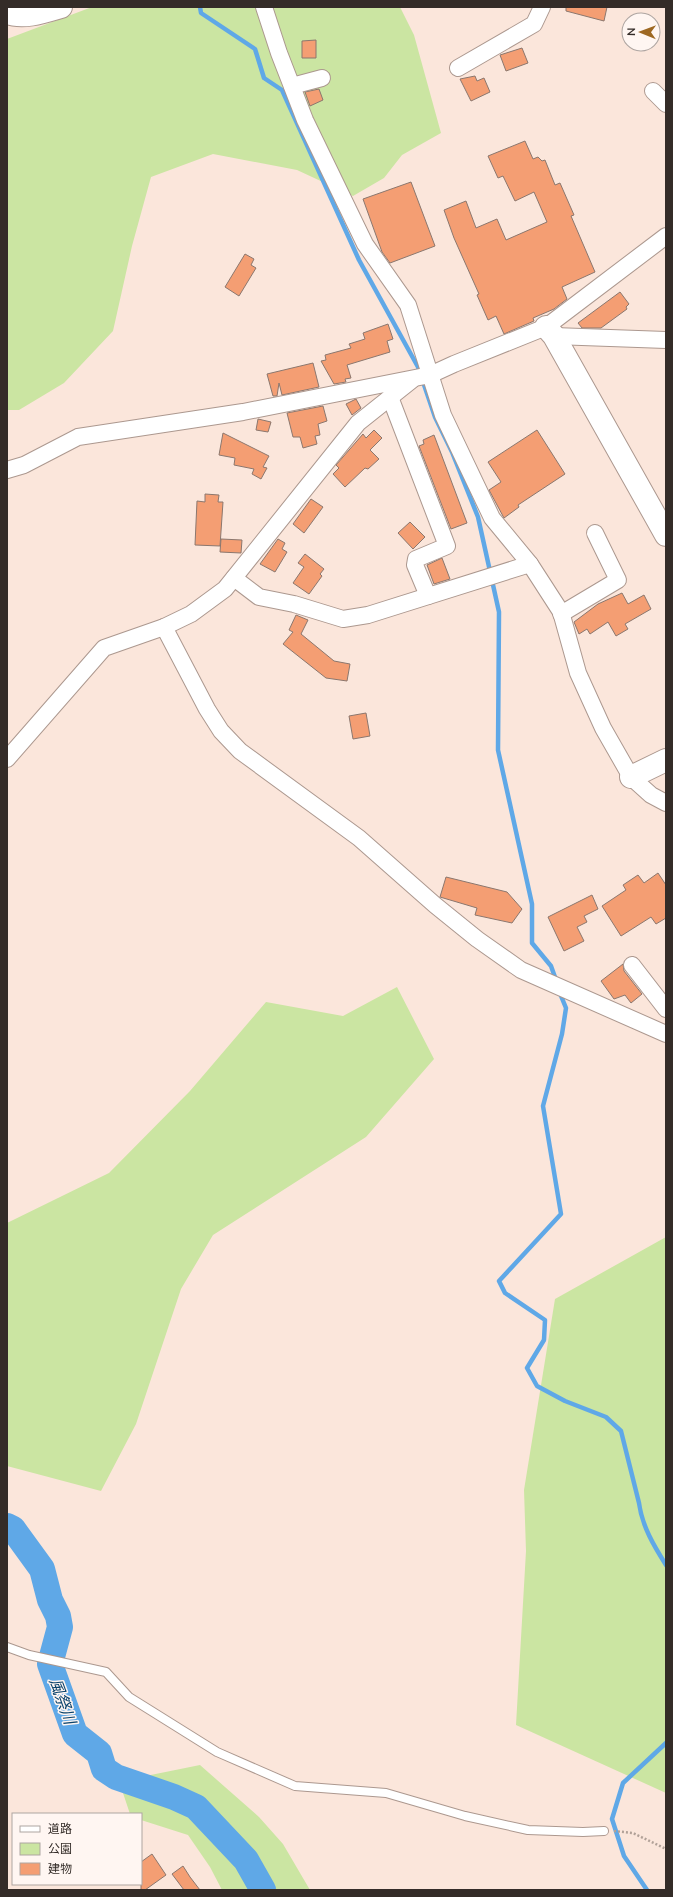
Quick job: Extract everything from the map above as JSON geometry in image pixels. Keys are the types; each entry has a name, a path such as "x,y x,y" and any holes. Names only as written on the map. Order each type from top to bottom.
{"street":[{"path":"7,13 15,16 38,14 61,7"},
{"path":"264,7 279,53 305,120 365,244 408,306 423,377 443,415 492,518 530,564 561,614 578,674 603,728 631,777 651,795 666,803"},
{"path":"458,68 534,24 542,7"},
{"path":"292,86 322,78"},
{"path":"653,91 666,104"},
{"path":"7,759 104,648 164,627 191,614 225,589 358,423 381,406 390,397 423,377 454,364 550,331 666,236"},
{"path":"550,331 666,340"},
{"path":"550,331 666,535"},
{"path":"7,470 24,466 78,437 243,412 423,377"},
{"path":"390,397 447,546 416,558 415,565 428,596"},
{"path":"561,614 618,580 595,533"},
{"path":"234,578 259,597 294,604 343,619 368,615 530,564"},
{"path":"164,627 207,708 221,731 240,751 359,838 441,910 477,939 521,970 666,1034"},
{"path":"631,777 666,760"},
{"path":"632,964 666,1009"}],"lane":[{"path":"7,1647 29,1655 106,1672 129,1698 217,1752 295,1786 386,1793 465,1816 528,1830 583,1832 604,1830"}],"path":[{"path":"604,1830 633,1833 666,1850"}],"green space":[{"path":"92,7 400,7 414,35 441,133 402,155 384,178 353,196 297,170 213,154 151,177 132,246 113,331 64,383 19,410 7,410 7,39"},
{"path":"397,987 434,1059 366,1137 213,1235 181,1289 136,1424 101,1491 7,1466 7,1223 109,1173 190,1091 266,1002 343,1016"},
{"path":"666,1237 666,1793 516,1725 526,1551 524,1490 555,1299"},
{"path":"200,1765 259,1817 283,1844 310,1890 222,1890 210,1867 188,1835 142,1820 142,1813 130,1813 122,1790 126,1780"}],"building":[{"path":"566,7 607,7 604,21 566,11"},
{"path":"316,40 316,58 302,58 302,41"},
{"path":"522,48 528,63 506,71 500,55"},
{"path":"475,76 477,81 484,78 490,92 471,101 460,79"},
{"path":"319,89 323,100 310,106 305,92"},
{"path":"525,141 533,159 538,157 542,161 545,160 555,185 560,183 574,215 571,216 595,272 562,287 567,299 554,309 533,318 534,321 504,334 496,316 488,320 477,295 479,294 454,238 444,210 466,201 476,228 497,219 506,240 547,222 534,192 515,201 503,176 498,178 488,156"},
{"path":"411,182 435,246 390,263 382,252 363,199"},
{"path":"245,254 254,259 251,265 256,268 239,296 225,287"},
{"path":"620,292 629,304 626,307 627,309 601,328 582,328 578,323"},
{"path":"388,324 393,339 387,341 390,352 347,365 351,378 345,379 346,382 334,384 321,361 326,360 325,355 351,348 349,344 365,339 363,333"},
{"path":"313,363 319,387 282,395 279,383 277,396 273,396 267,374"},
{"path":"356,399 361,408 352,415 346,404"},
{"path":"323,406 327,421 318,424 320,435 315,436 317,444 303,448 300,437 293,437 287,413"},
{"path":"258,419 271,422 268,432 256,430"},
{"path":"374,430 382,438 370,450 379,459 368,469 365,468 345,487 333,474 339,468 336,465 363,434 366,438"},
{"path":"537,430 565,474 518,505 519,507 504,518 489,490 501,482 488,462"},
{"path":"223,433 269,456 263,467 267,468 261,479 252,474 254,469 234,465 235,458 219,455"},
{"path":"434,435 467,523 451,529 419,446 424,444 423,440"},
{"path":"205,494 219,495 218,502 223,502 220,546 195,545 197,501 205,502"},
{"path":"311,499 323,507 304,533 293,524"},
{"path":"410,522 425,537 413,549 398,533"},
{"path":"221,539 242,540 241,553 220,552"},
{"path":"278,539 285,543 282,549 287,552 275,572 260,564"},
{"path":"305,554 324,569 320,574 322,576 309,594 293,583 304,567 298,563"},
{"path":"442,558 450,579 434,584 427,565"},
{"path":"622,593 628,604 644,595 651,609 625,624 628,629 616,636 608,622 590,634 587,629 579,634 574,622 598,604"},
{"path":"296,615 308,620 301,634 334,661 350,664 347,681 326,678 283,644 293,632 289,630"},
{"path":"366,713 370,736 353,739 349,716"},
{"path":"658,873 666,885 666,918 656,924 651,917 621,936 602,906 626,890 623,885 638,875 644,883"},
{"path":"446,877 507,892 522,909 512,923 475,915 477,908 440,897"},
{"path":"592,895 598,909 584,916 587,922 577,927 584,941 564,951 548,917"},
{"path":"623,964 624,971 642,994 631,1003 625,995 614,999 601,981"},
{"path":"152,1854 166,1875 145,1890 141,1890 142,1861"},
{"path":"183,1866 200,1890 184,1890 172,1874"}],"waterway":[{"path":"200,7 201,13 255,49 264,78 282,90 359,260 418,367 435,417 452,452 478,517 499,612 498,750 532,904 532,943 551,966 556,980"},
{"path":"559,991 566,1008 562,1034 543,1106 561,1214 499,1281 505,1293 545,1320 544,1340 527,1368 537,1386 565,1401 606,1417 621,1431 643,1520 653,1543 666,1565"},
{"name":"風祭川","path":"7,1526 13,1529 42,1569 50,1600 58,1616 60,1627 50,1664 75,1734 99,1753 104,1769 116,1777 174,1797 196,1807 246,1860 263,1890"},
{"path":"647,1890 624,1856 612,1819 623,1783 666,1743"}]}
